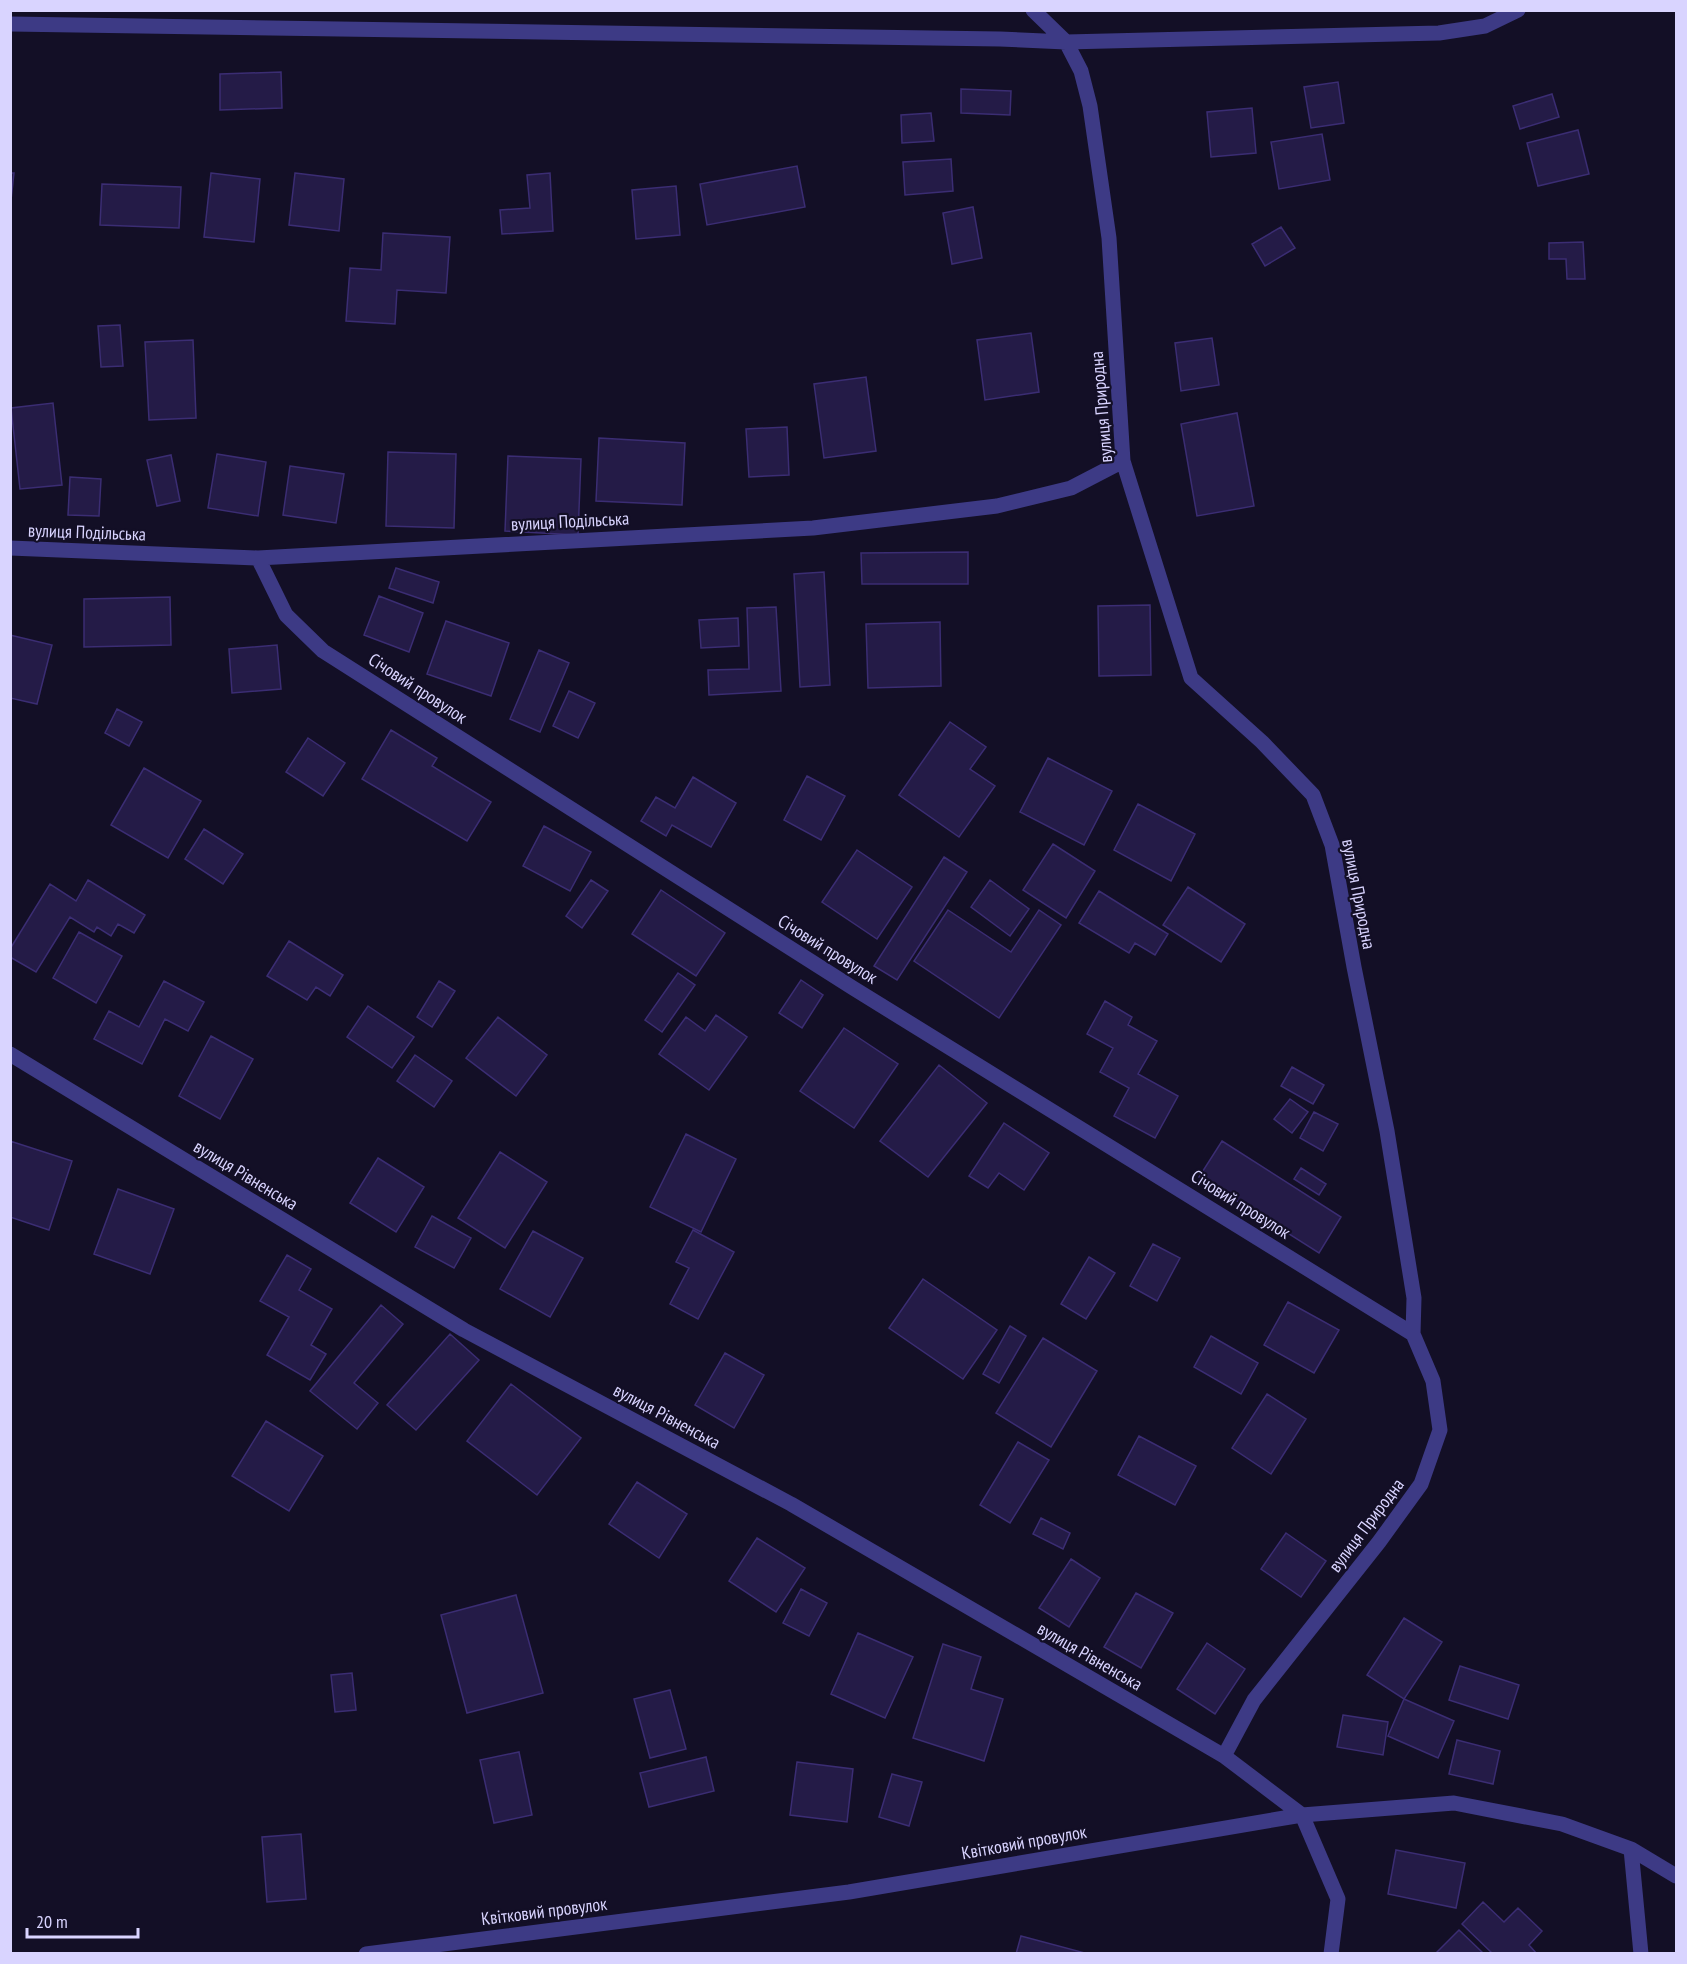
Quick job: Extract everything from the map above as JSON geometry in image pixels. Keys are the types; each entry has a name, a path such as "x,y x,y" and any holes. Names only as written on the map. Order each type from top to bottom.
{"street":[{"name":"вулиця Природна","path":"1033,10 1066,42 1081,70 1090,106 1109,238 1123,461 1191,678 1262,742 1313,795 1332,845 1387,1131 1414,1298 1413,1334 1433,1381 1440,1430 1421,1484 1379,1542 1254,1700 1224,1756"},
{"path":"10,24 976,38 1066,42 1439,33 1485,26 1518,10"},
{"name":"вулиця Подільська","path":"10,548 258,558 813,528 997,506 1071,488 1123,461"},
{"name":"Січовий провулок","path":"258,558 286,615 323,651 853,988 1413,1334"},
{"name":"вулиця Рівненська","path":"10,1054 464,1330 791,1504 1224,1756 1302,1815"},
{"name":"Квітковий провулок","path":"366,1953 849,1892 1302,1815 1454,1803 1562,1824 1631,1849 1677,1876"},
{"path":"1302,1815 1338,1899 1331,1953"},
{"path":"1631,1849 1641,1953"}],"building":[{"path":"281,72 282,108 220,110 220,74"},
{"path":"1338,82 1344,123 1311,128 1304,87"},
{"path":"961,89 1011,91 1010,115 961,113"},
{"path":"1552,94 1559,117 1520,129 1513,106"},
{"path":"1252,108 1256,153 1211,157 1207,112"},
{"path":"931,113 934,141 902,143 901,115"},
{"path":"1578,130 1589,174 1538,186 1527,143"},
{"path":"1322,134 1330,180 1279,189 1271,142"},
{"path":"951,159 953,191 905,195 903,162"},
{"path":"797,166 805,207 707,225 700,184"},
{"path":"10,173 14,173 10,209"},
{"path":"211,173 260,179 254,242 204,237"},
{"path":"295,173 344,179 339,231 289,225"},
{"path":"550,173 553,231 502,234 500,210 530,208 527,175"},
{"path":"102,184 181,187 179,228 100,225"},
{"path":"676,186 680,235 636,239 632,190"},
{"path":"973,207 982,258 952,264 943,213"},
{"path":"1281,227 1295,248 1265,266 1252,244"},
{"path":"383,233 450,237 446,293 397,290 395,324 346,321 350,268 381,270"},
{"path":"1583,242 1585,279 1567,279 1566,259 1549,259 1549,243"},
{"path":"120,325 123,366 101,367 98,326"},
{"path":"1031,333 1039,392 985,400 977,340"},
{"path":"1212,338 1219,385 1181,391 1175,343"},
{"path":"193,340 196,418 149,420 145,342"},
{"path":"866,377 876,451 824,458 814,384"},
{"path":"53,403 62,485 20,489 11,408"},
{"path":"1237,413 1254,506 1197,516 1181,424"},
{"path":"787,427 789,475 749,477 746,429"},
{"path":"599,438 685,443 682,505 596,501"},
{"path":"388,452 456,454 454,528 386,526"},
{"path":"217,454 266,462 258,516 208,508"},
{"path":"171,455 180,501 157,506 147,460"},
{"path":"508,456 581,459 578,535 505,531"},
{"path":"290,466 344,474 336,523 283,515"},
{"path":"70,477 101,479 99,516 68,515"},
{"path":"968,552 968,584 862,584 861,553"},
{"path":"396,568 439,582 433,603 389,588"},
{"path":"824,572 830,685 800,687 794,574"},
{"path":"379,596 423,613 409,652 364,635"},
{"path":"170,597 171,645 84,647 84,599"},
{"path":"1150,605 1151,675 1099,676 1098,606"},
{"path":"776,607 781,691 709,695 708,670 749,669 747,608"},
{"path":"738,618 739,646 701,648 699,620"},
{"path":"446,621 509,643 491,696 427,674"},
{"path":"940,622 941,686 868,688 866,624"},
{"path":"10,635 52,645 37,704 10,698"},
{"path":"277,645 281,689 232,693 229,649"},
{"path":"539,650 569,663 540,732 510,719"},
{"path":"569,691 595,703 578,738 553,726"},
{"path":"117,709 142,722 129,746 105,733"},
{"path":"950,722 986,747 970,769 995,786 959,837 899,795"},
{"path":"391,730 437,758 432,766 491,802 467,841 362,779"},
{"path":"308,738 345,763 323,796 286,772"},
{"path":"1048,758 1112,791 1084,845 1020,812"},
{"path":"144,768 201,801 168,858 111,825"},
{"path":"807,776 845,796 821,840 784,820"},
{"path":"693,777 736,803 711,847 672,825 666,836 641,821 656,797 675,808"},
{"path":"1138,804 1195,834 1171,881 1114,850"},
{"path":"544,826 591,852 570,891 523,866"},
{"path":"204,829 243,854 223,884 185,859"},
{"path":"1053,844 1095,871 1066,918 1023,890"},
{"path":"857,850 912,887 877,939 822,902"},
{"path":"944,857 967,872 897,980 874,966"},
{"path":"88,880 145,915 134,933 118,924 111,936 97,927 94,932 70,917 36,972 10,957 10,949 50,884 76,901"},
{"path":"591,880 608,891 582,928 566,916"},
{"path":"990,880 1029,909 1010,936 971,907"},
{"path":"1188,887 1245,924 1221,962 1163,925"},
{"path":"661,890 725,933 696,976 632,934"},
{"path":"1099,891 1168,934 1155,955 1135,943 1129,953 1079,923"},
{"path":"948,910 1011,952 1039,910 1061,925 999,1018 914,961"},
{"path":"79,932 122,956 96,1003 53,978"},
{"path":"289,941 343,975 330,996 316,987 307,1000 267,976"},
{"path":"678,973 695,985 662,1032 645,1020"},
{"path":"801,980 823,995 802,1028 779,1013"},
{"path":"164,981 204,1002 188,1031 165,1019 142,1064 94,1039 109,1011 139,1027"},
{"path":"439,981 455,991 432,1027 417,1017"},
{"path":"1105,1001 1132,1017 1128,1025 1157,1041 1138,1074 1178,1096 1155,1138 1114,1116 1129,1088 1100,1072 1113,1048 1087,1034"},
{"path":"368,1006 414,1037 392,1068 347,1037"},
{"path":"716,1015 747,1037 709,1090 659,1054 686,1017 705,1031"},
{"path":"498,1017 547,1055 516,1096 466,1058"},
{"path":"844,1028 898,1064 854,1128 800,1091"},
{"path":"211,1036 253,1059 220,1119 179,1096"},
{"path":"415,1055 452,1081 434,1107 397,1081"},
{"path":"939,1065 987,1103 928,1177 880,1141"},
{"path":"1292,1067 1324,1085 1313,1104 1281,1086"},
{"path":"1290,1099 1308,1112 1292,1133 1274,1119"},
{"path":"1314,1112 1338,1124 1323,1151 1300,1138"},
{"path":"1004,1123 1049,1153 1024,1190 999,1173 988,1188 969,1176"},
{"path":"686,1134 736,1159 701,1232 650,1207"},
{"path":"10,1141 72,1161 49,1230 10,1217"},
{"path":"1222,1141 1341,1217 1319,1253 1199,1177"},
{"path":"500,1152 547,1182 505,1248 458,1218"},
{"path":"378,1158 424,1187 396,1232 350,1203"},
{"path":"1301,1168 1326,1184 1319,1195 1294,1179"},
{"path":"118,1189 174,1209 150,1274 94,1254"},
{"path":"432,1216 471,1238 454,1268 415,1247"},
{"path":"693,1230 734,1252 698,1319 670,1304 689,1268 676,1262"},
{"path":"533,1231 583,1258 550,1317 500,1289"},
{"path":"1153,1244 1180,1258 1157,1301 1130,1286"},
{"path":"287,1255 311,1269 299,1290 332,1309 311,1345 326,1354 310,1380 267,1355 289,1317 260,1301"},
{"path":"1089,1257 1115,1273 1086,1319 1061,1304"},
{"path":"923,1279 997,1330 963,1379 889,1328"},
{"path":"1288,1302 1339,1330 1314,1373 1264,1345"},
{"path":"381,1305 403,1324 354,1383 378,1403 357,1429 310,1391"},
{"path":"1010,1326 1026,1336 999,1383 983,1374"},
{"path":"450,1334 479,1360 416,1430 387,1405"},
{"path":"1211,1336 1258,1363 1241,1394 1194,1367"},
{"path":"1043,1338 1097,1371 1051,1447 996,1413"},
{"path":"725,1353 764,1375 734,1428 695,1405"},
{"path":"511,1384 581,1438 537,1495 467,1441"},
{"path":"1267,1394 1306,1419 1271,1474 1232,1448"},
{"path":"266,1421 323,1456 289,1511 232,1476"},
{"path":"1139,1436 1196,1466 1175,1505 1118,1475"},
{"path":"1018,1442 1049,1460 1010,1523 980,1505"},
{"path":"637,1482 687,1514 659,1558 609,1524"},
{"path":"1041,1518 1070,1533 1063,1549 1033,1534"},
{"path":"1286,1533 1326,1561 1301,1597 1261,1569"},
{"path":"757,1538 805,1568 776,1612 729,1581"},
{"path":"1071,1559 1100,1578 1069,1627 1039,1608"},
{"path":"801,1589 827,1603 809,1636 783,1623"},
{"path":"1136,1593 1173,1613 1141,1668 1104,1647"},
{"path":"516,1595 543,1693 467,1713 441,1615"},
{"path":"1404,1618 1442,1642 1404,1699 1367,1675"},
{"path":"858,1633 913,1657 885,1718 831,1694"},
{"path":"1207,1643 1245,1669 1215,1714 1177,1689"},
{"path":"943,1644 981,1657 971,1689 1003,1699 984,1761 913,1738"},
{"path":"1460,1666 1519,1685 1508,1719 1449,1700"},
{"path":"352,1673 356,1710 335,1712 331,1675"},
{"path":"670,1690 686,1749 650,1758 634,1699"},
{"path":"1404,1699 1454,1721 1438,1758 1388,1736"},
{"path":"1343,1715 1388,1722 1383,1755 1337,1747"},
{"path":"1457,1740 1500,1751 1493,1784 1449,1774"},
{"path":"519,1752 532,1815 494,1823 480,1760"},
{"path":"706,1757 714,1791 649,1807 640,1773"},
{"path":"797,1762 853,1769 847,1822 790,1815"},
{"path":"892,1774 922,1782 909,1826 879,1817"},
{"path":"301,1834 306,1899 267,1902 262,1837"},
{"path":"1396,1850 1465,1863 1456,1908 1388,1894"},
{"path":"1483,1902 1504,1922 1518,1908 1542,1931 1529,1945 1537,1954 1493,1954 1462,1924"},
{"path":"1459,1930 1484,1954 1436,1953"},
{"path":"1021,1936 1085,1953 1085,1954 1016,1954"}]}
